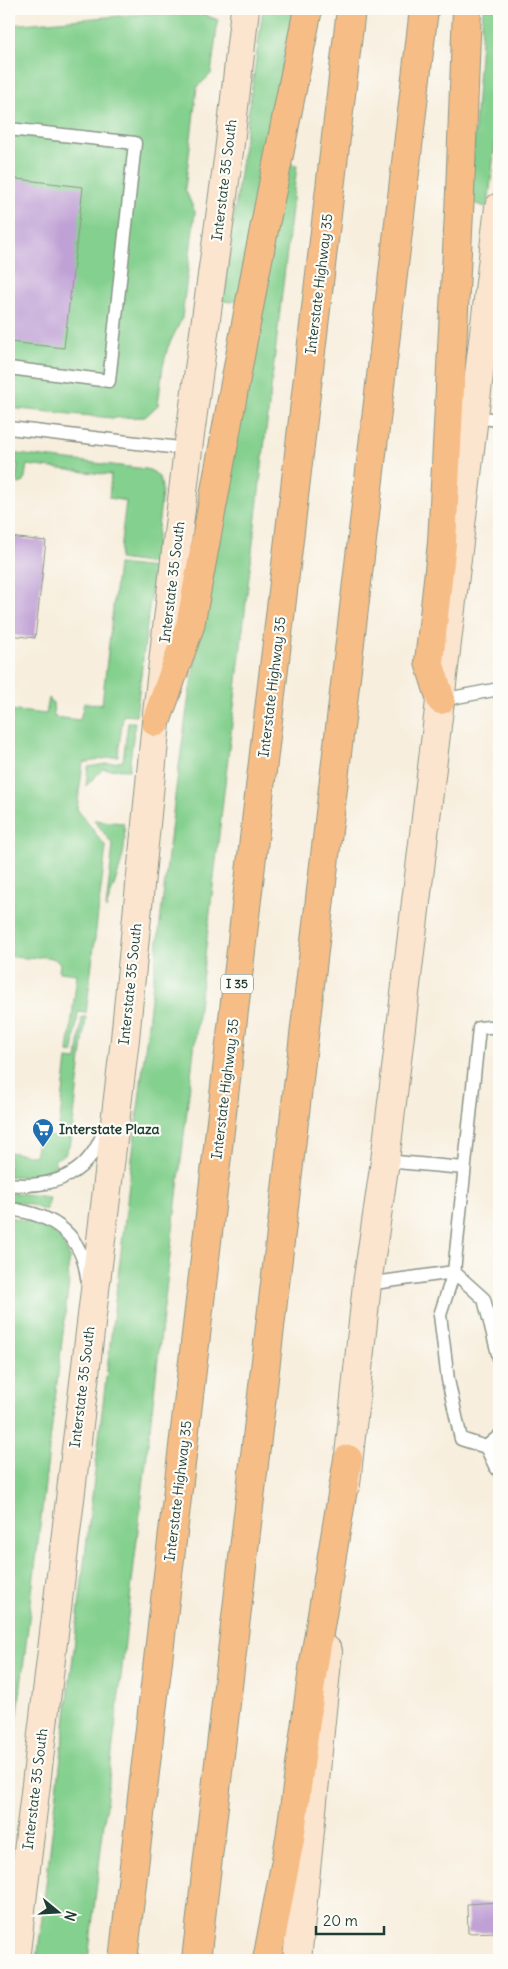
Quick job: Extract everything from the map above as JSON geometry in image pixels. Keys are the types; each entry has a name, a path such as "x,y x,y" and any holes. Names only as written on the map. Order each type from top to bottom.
{"highway":[{"path":"156,722 190,626 258,261 308,9"},
{"name":"Interstate Highway 35","path":"123,1960 351,9"},
{"path":"196,1960 424,9"},
{"path":"441,700 429,662 442,544 460,193 467,9"},
{"path":"267,1960 290,1839 313,1669 348,1459"}],"main road":[{"name":"Interstate 35 South","path":"15,1960 125,1039 156,722 188,449 228,152 245,9"},
{"path":"297,1960 367,1284 385,1161 441,700 487,419 499,207"}],"lane":[{"path":"9,130 135,143 109,381 9,368"},
{"path":"9,428 188,449"},
{"path":"441,700 499,689"},
{"path":"499,1026 479,1028 454,1272 440,1315 448,1380 462,1439 486,1447 499,1471"},
{"path":"9,1184 28,1185 53,1182 74,1172 90,1158 102,1135 125,1039"},
{"path":"385,1161 464,1168"},
{"path":"9,1209 26,1212 50,1221 64,1230 76,1243 84,1259 86,1269 88,1340"},
{"path":"367,1284 454,1272 484,1299 499,1358"},
{"path":"486,1447 499,1436"}],"green space":[{"path":"263,9 293,9 238,300 232,302 222,301"},
{"path":"483,9 499,9 499,106 488,208 470,202"},
{"path":"193,10 218,20 211,74 197,87 185,189 195,212 182,318 168,347 163,366 158,405 145,417 112,418 9,408 9,25"},
{"path":"286,163 297,165 88,1960 37,1960 176,788 189,695"},
{"path":"9,453 146,469 154,472 160,480 162,492 154,564 119,559 126,501 109,498 111,475 27,465 24,482 19,484 16,480 18,464 9,463"},
{"path":"118,564 154,568 136,716 123,715 118,756 83,763 77,809 106,847 86,1013 78,1012 73,1053 68,1052 77,974 59,972 60,963 52,958 9,956 9,710 46,714 49,698 53,703 54,717 80,720 84,703 102,704"},
{"path":"128,722 135,722 129,770 103,769 86,786 88,767 123,761"},
{"path":"94,820 123,823 125,834 123,855 106,909 113,845"},
{"path":"82,1017 86,1017 71,1141 65,1154 54,1160 57,1166 34,1174 9,1176 9,1152 35,1156 39,1136 58,1137 67,1059 77,1060"},
{"path":"9,1192 49,1197 46,1211 28,1204 9,1201"},
{"path":"9,1217 39,1223 60,1237 70,1258 68,1269 69,1282 9,1787"}],"building":[{"path":"9,178 83,187 64,348 9,342"},
{"path":"9,537 46,541 35,638 9,635"},
{"path":"499,1902 499,1932 468,1933 467,1904"}],"place":[{"name":"Interstate Plaza","path":"43,1148"}]}
